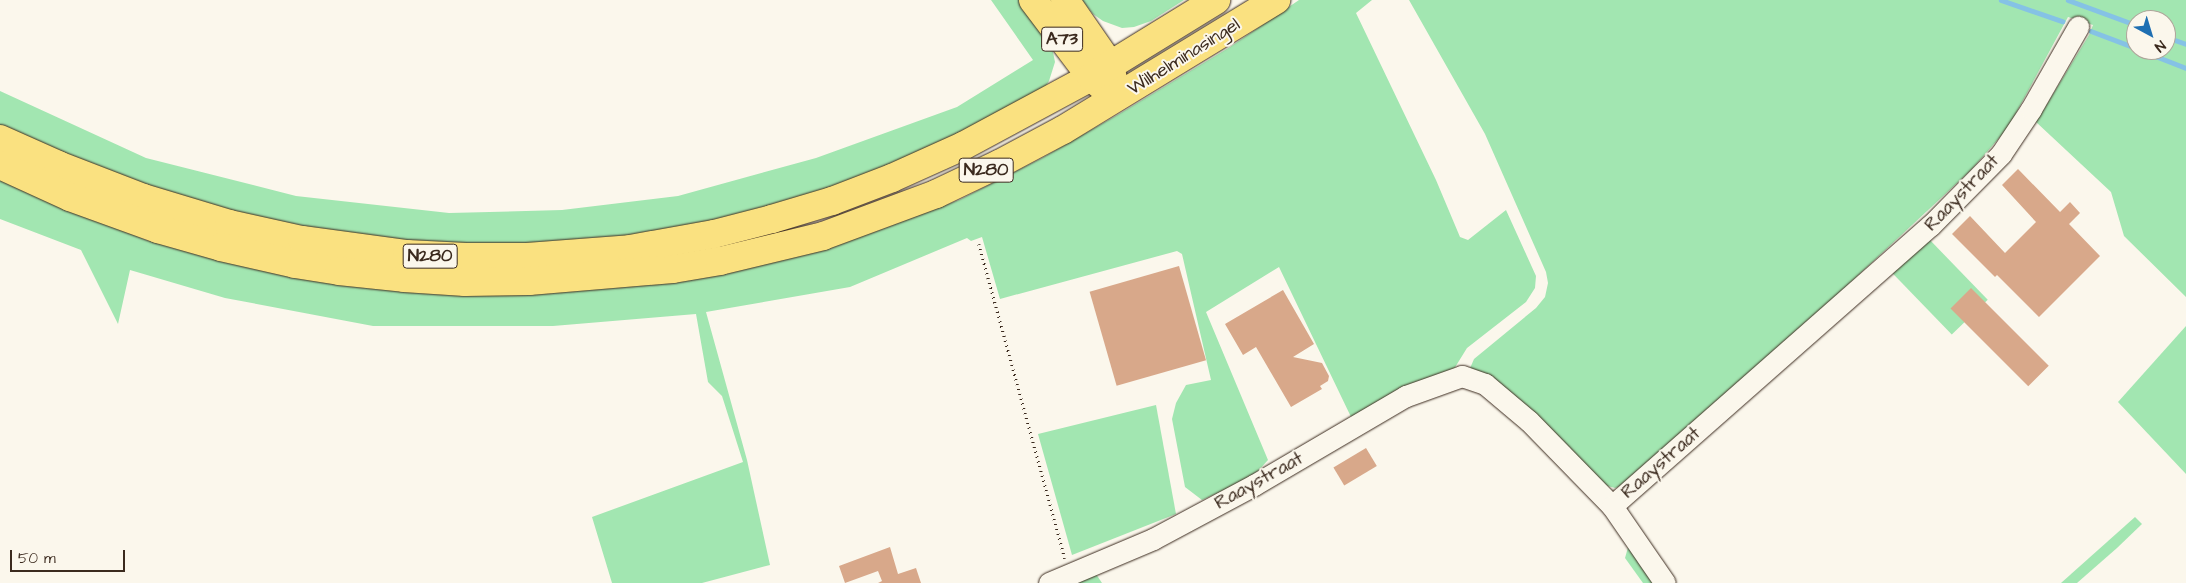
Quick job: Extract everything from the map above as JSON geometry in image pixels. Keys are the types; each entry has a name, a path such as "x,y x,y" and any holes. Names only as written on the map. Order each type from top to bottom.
{"highway":[{"name":"A73","path":"1033,0 1101,71"},
{"name":"A73","path":"1065,0 1101,71 1118,98"},
{"name":"Wilhelminasingel","path":"1101,71 1216,0"},
{"name":"Wilhelminasingel","path":"1118,98 1276,0"},
{"name":"N280","path":"0,139 58,165 143,198 229,224 302,240 407,254 527,257 590,253 671,242 762,222 832,201 892,178 963,146 1101,71"},
{"name":"N280","path":"0,166 70,197 158,229 221,248 295,264 404,278 465,282 529,281 673,269 729,259 823,236 907,206 967,180 1118,98"}],"street":[{"name":"Raaystraat","path":"1049,583 1153,538 1254,485 1406,396 1462,376 1485,384 1530,421 1612,506 1937,220 2001,154 2031,109 2078,28"},
{"path":"1612,506 1665,583"}],"path":[{"path":"979,244 1070,575"}],"green space":[{"path":"991,0 1021,0 1049,41 1053,52 1055,62 1049,81 1044,89 1024,103 829,193 711,223 604,242 484,246 365,238 238,213 67,160 0,125 0,91 146,158 296,196 449,213 562,210 678,196 816,158 957,107 1033,60"},
{"path":"1082,0 1184,0 1151,21 1134,27 1122,28 1103,21 1093,14"},
{"path":"1299,0 1372,0 1356,13 1436,180 1460,237 1468,240 1506,210 1536,276 1535,288 1526,302 1467,348 1454,369 1352,419 1279,267 1206,312 1268,460 1258,471 1240,483 1202,500 1185,487 1172,419 1176,403 1186,385 1211,380 1182,254 1177,251 1000,299 982,237 971,241 967,238 850,287 706,312 747,460 770,565 702,583 612,583 592,517 743,462 722,396 708,382 696,314 553,326 373,326 225,298 130,270 118,324 81,250 0,219 0,175 146,240 288,274 790,257 874,232 959,200 1042,158 1119,114 1230,47"},
{"path":"1409,0 2186,0 2186,297 2124,236 2111,192 2036,122 2089,35 2093,25 2068,17 2008,128 1971,170 1701,422 1631,483 1615,488 1597,483 1468,373 1474,359 1536,308 1545,297 1548,283 1546,272 1485,134"},
{"path":"1928,238 1988,300 1952,335 1892,273"},
{"path":"2186,326 2186,474 2118,402"},
{"path":"1156,405 1176,514 1072,555 1038,434"},
{"path":"2135,517 2142,524 2117,548 2077,583 2061,583"},
{"path":"1629,544 1658,583 1643,583 1625,558"},
{"path":"1094,571 1102,583 1065,583"}],"building":[{"path":"2018,169 2060,212 2070,202 2080,213 2069,224 2100,256 2039,317 1952,234 1970,216 2005,253 2036,222 2002,185"},
{"path":"1179,266 1206,360 1117,386 1090,292"},
{"path":"1971,288 2049,366 2028,386 1950,309"},
{"path":"1283,290 1314,344 1293,357 1322,363 1329,376 1328,381 1320,386 1322,389 1291,407 1256,347 1243,355 1225,324"},
{"path":"1366,448 1377,466 1344,486 1333,468"},
{"path":"890,547 898,574 916,568 921,583 878,583 882,581 878,571 845,583 839,566"}],"waterway":[{"path":"2001,0 2062,21"},
{"path":"2068,0 2126,21"},
{"path":"2091,31 2126,44"},
{"path":"2176,40 2186,44"},
{"path":"2166,60 2186,68"}]}
